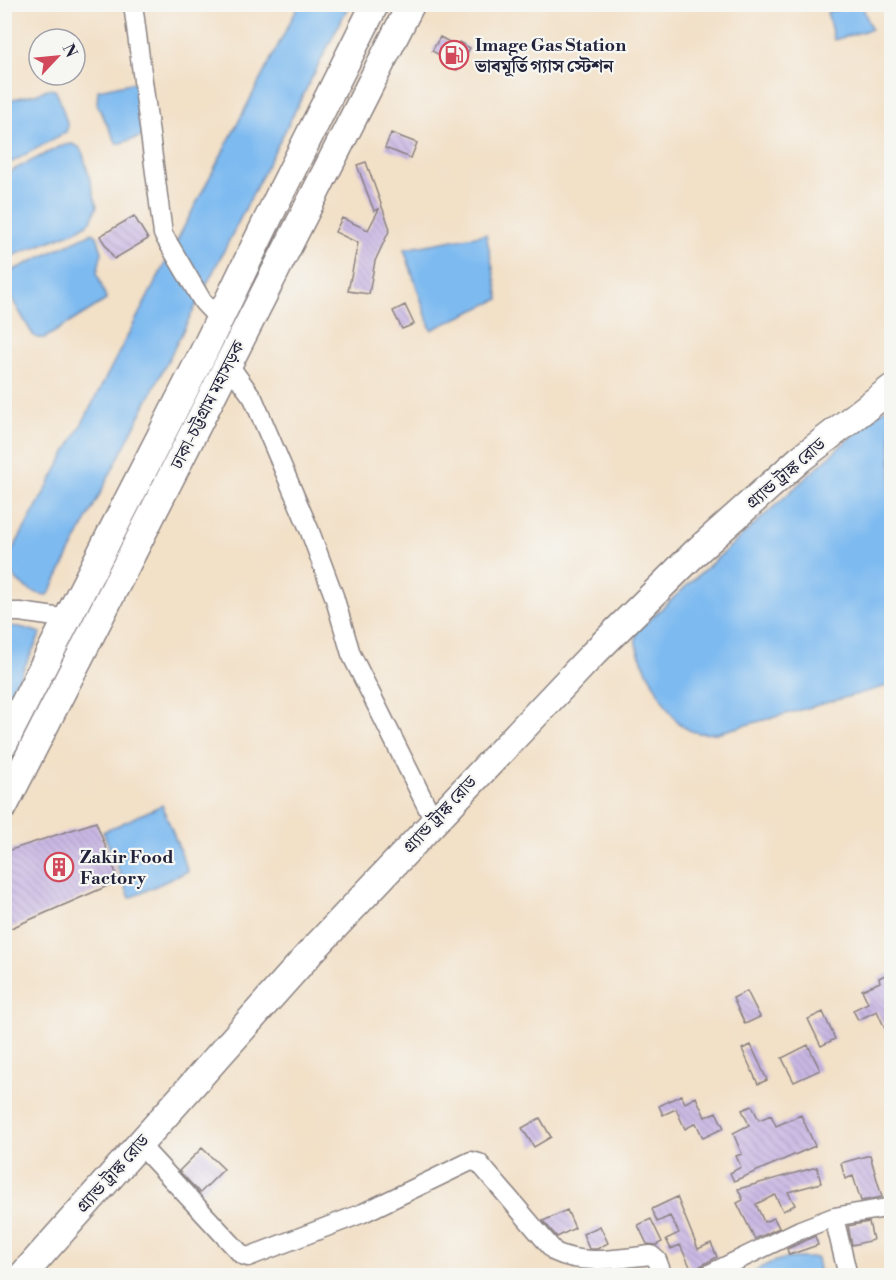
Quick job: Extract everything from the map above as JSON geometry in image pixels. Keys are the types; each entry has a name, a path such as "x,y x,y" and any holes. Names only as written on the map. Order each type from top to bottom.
{"highway":[{"name":"ঢাকা-চট্টগ্রাম মহাসড়ক","path":"4,743 69,619 211,311 283,187 375,4"},
{"name":"ঢাকা-চট্টগ্রাম মহাসড়ক","path":"4,806 411,4"},
{"name":"গ্র্যান্ড ট্রাঙ্ক রোড","path":"22,1275 310,953 594,653 696,552 800,459 891,388"}],"street":[{"path":"133,4 164,234 211,311"},
{"path":"228,365 253,398 309,529 334,596 351,654 434,821"},
{"path":"4,612 69,619"},
{"path":"139,1144 242,1256 248,1257 363,1213 471,1161 479,1163 555,1251 567,1258 579,1260 651,1255 657,1260 663,1275"},
{"path":"705,1275 800,1230 834,1217 891,1207"},
{"path":"834,1217 848,1275"}],"water":[{"path":"299,5 349,5 49,594 38,593 24,587 10,570 10,555 86,416"},
{"path":"862,5 871,29 834,40 827,12"},
{"path":"136,82 147,135 117,144 97,104 98,90"},
{"path":"47,89 55,90 58,95 68,126 66,132 5,166 5,101"},
{"path":"72,144 79,147 83,154 97,206 91,221 78,230 5,259 5,174 61,146"},
{"path":"92,233 97,236 102,252 97,273 106,300 45,338 37,338 5,287 5,274"},
{"path":"486,234 499,299 431,330 404,249"},
{"path":"891,407 891,685 717,733 698,733 685,728 669,711 649,674 636,644 637,631 863,426 886,408"},
{"path":"4,627 41,633 5,707"},
{"path":"162,805 188,871 130,898 103,832"},
{"path":"790,1258 817,1258 820,1275 755,1275 756,1271 768,1264"}],"building":[{"path":"440,37 457,46 459,42 470,48 457,70 448,65 451,61 432,51"},
{"path":"391,133 417,143 411,158 385,148"},
{"path":"366,162 390,229 375,261 369,294 348,291 358,243 335,232 342,218 368,230 379,209 374,211 357,165"},
{"path":"134,216 148,239 114,259 100,236"},
{"path":"405,305 414,324 402,329 393,311"},
{"name":"Zakir Food Factory","path":"96,822 119,881 4,931 4,852"},
{"path":"891,972 891,1042 877,1011 858,1020 853,1010 868,1003 862,990 880,982 879,978"},
{"path":"747,991 760,1017 745,1024 733,998"},
{"path":"823,1012 835,1039 821,1046 808,1019"},
{"path":"751,1045 767,1080 758,1084 742,1049"},
{"path":"808,1045 820,1070 794,1082 782,1058"},
{"path":"681,1095 685,1103 696,1097 705,1117 716,1112 724,1128 703,1138 696,1123 685,1129 676,1109 663,1115 659,1106"},
{"path":"752,1106 759,1120 771,1115 776,1126 801,1115 815,1146 734,1181 730,1173 741,1167 736,1156 742,1154 733,1133 749,1125 742,1110"},
{"path":"540,1118 551,1137 534,1147 522,1128"},
{"path":"202,1148 224,1169 200,1193 179,1171"},
{"path":"870,1155 882,1197 861,1201 853,1176 845,1179 841,1163"},
{"path":"817,1167 821,1183 788,1192 795,1205 783,1211 775,1195 756,1204 764,1222 774,1218 779,1228 755,1239 737,1203 743,1200 738,1189"},
{"path":"677,1197 698,1249 711,1243 717,1257 700,1266 694,1275 680,1245 671,1249 666,1239 679,1233 670,1216 657,1222 652,1209"},
{"path":"567,1210 575,1228 557,1237 543,1221"},
{"path":"651,1219 662,1242 656,1245 647,1244 638,1225"},
{"path":"869,1222 873,1240 852,1245 848,1226"},
{"path":"600,1226 608,1243 597,1249 589,1249 583,1234"},
{"path":"815,1236 818,1245 789,1255 787,1249"}],"place":[{"name":"Image Gas Station ভাবমূর্তি গ্যাস স্টেশন","path":"454,55"},
{"name":"Zakir Food Factory","path":"59,867"}]}
